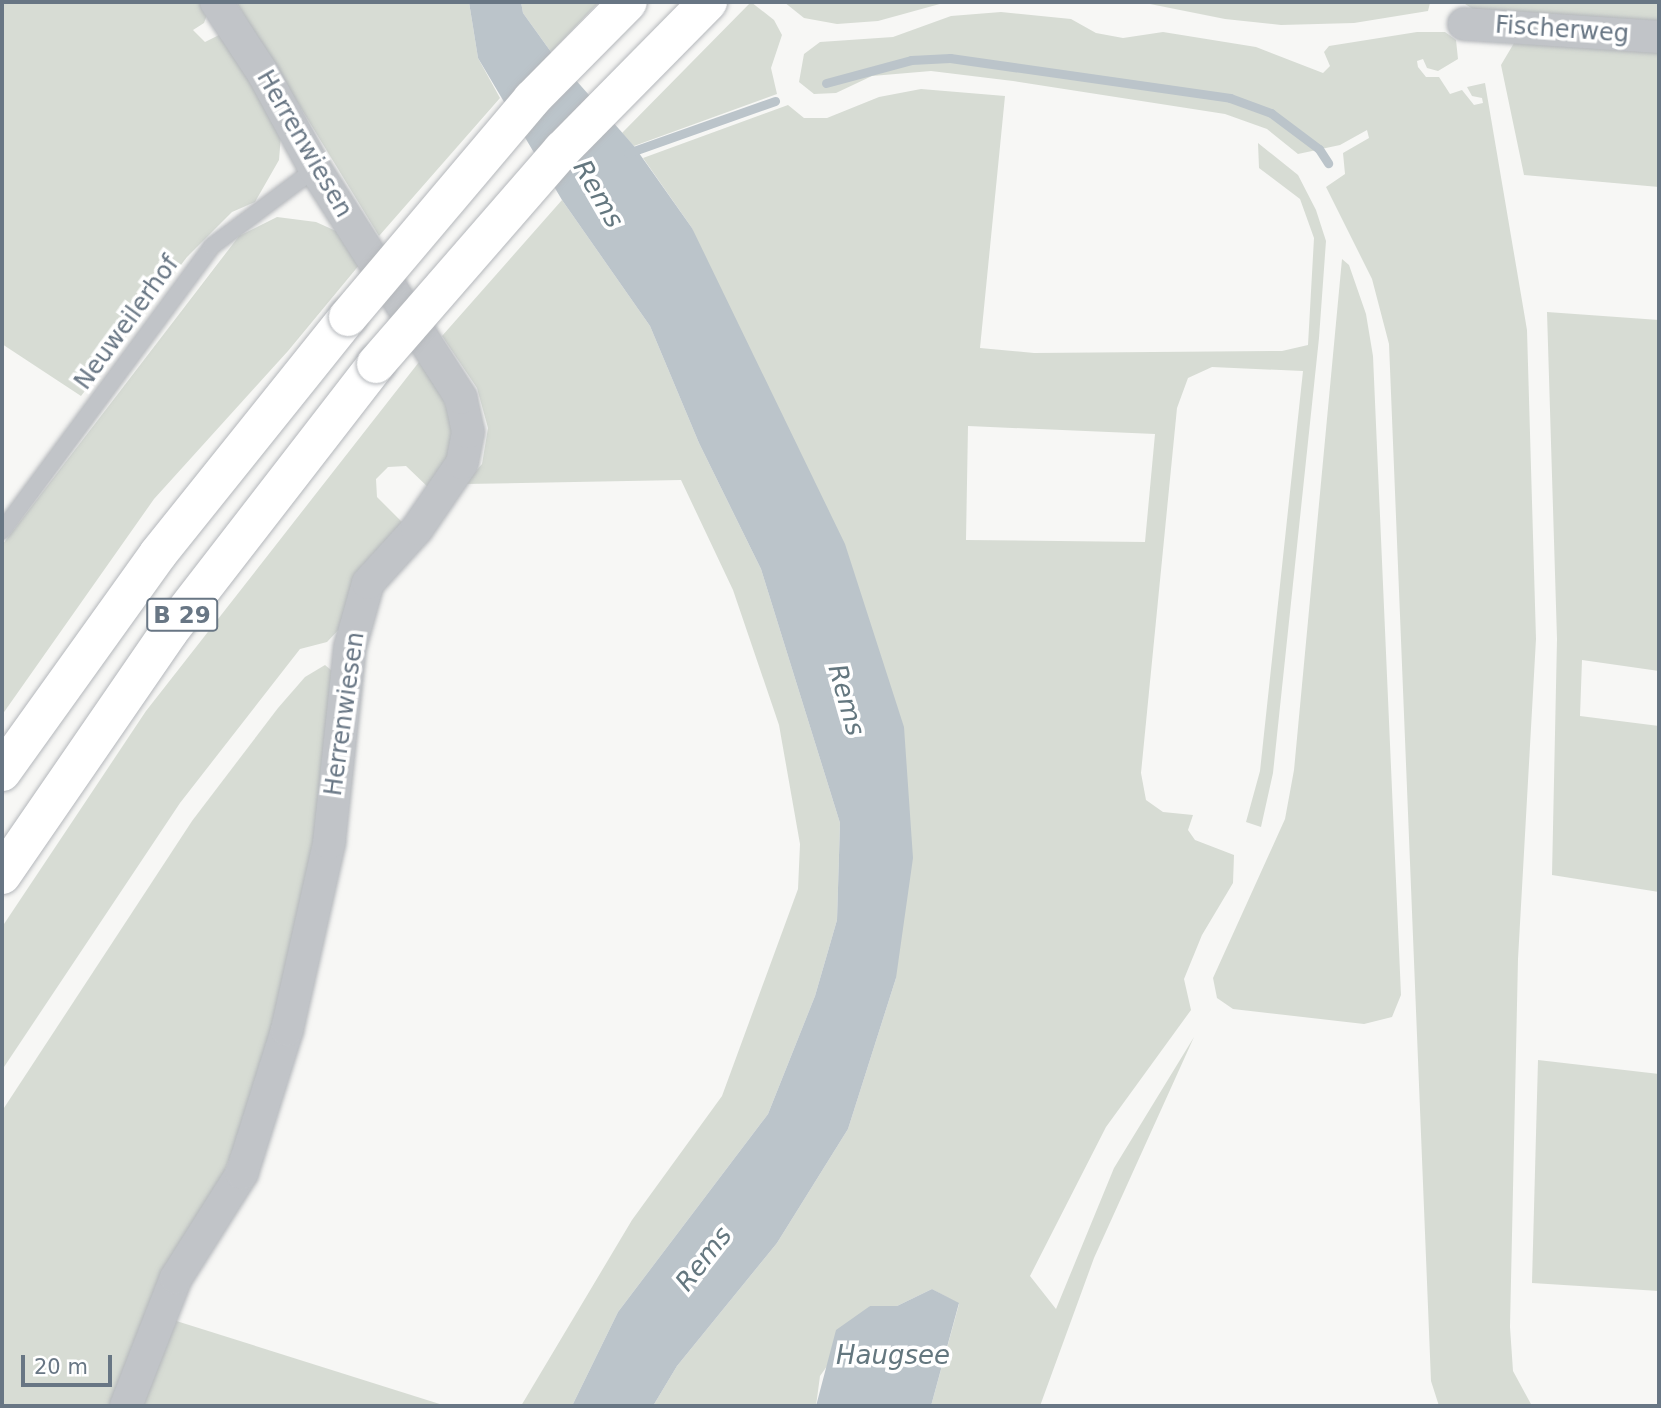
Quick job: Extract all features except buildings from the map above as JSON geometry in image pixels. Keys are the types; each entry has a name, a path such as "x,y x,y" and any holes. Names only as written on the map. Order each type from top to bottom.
{"highway":[{"name":"B 29","path":"2,772 158,554 348,317 532,99 628,2"},
{"name":"B 29","path":"2,875 169,632 376,364 562,150 708,2"}],"street":[{"name":"Herrenwiesen","path":"126,1406 176,1278 242,1173 287,1030 329,843 350,647 368,583 417,529 463,463 468,432 461,398 315,169 264,75 216,2"},
{"name":"Fischerweg","path":"1464,24 1659,37"}],"lane":[{"name":"Neuweilerhof","path":"2,531 212,246 315,169"},
{"path":"2,745 39,717"}],"shaded area":[{"path":"2,2 212,2 204,23 193,30 205,42 219,35 237,40 281,135 279,160 255,202 232,212 187,257 81,396 2,344"},
{"path":"236,2 469,2 478,58 500,98 379,236"},
{"path":"521,2 599,2 551,52 523,13"},
{"path":"751,2 774,20 782,35 771,68 777,94 634,146 622,133"},
{"path":"784,2 947,2 878,21 837,24 804,18"},
{"path":"1140,2 1430,3 1428,11 1354,23 1281,25 1225,19"},
{"path":"1462,2 1659,2 1659,187 1524,175 1501,65 1517,38"},
{"path":"1001,12 1071,19 1096,33 1123,38 1163,32 1256,47 1323,73 1330,66 1324,52 1329,46 1417,32 1445,32 1456,40 1458,59 1438,71 1427,68 1423,59 1417,61 1418,67 1426,77 1439,77 1450,94 1462,90 1474,105 1483,103 1482,98 1472,96 1467,87 1485,83 1527,330 1536,639 1518,959 1510,1327 1513,1371 1532,1406 1439,1406 1431,1381 1389,344 1372,279 1326,187 1345,174 1343,153 1369,138 1367,130 1340,145 1298,154 1267,129 1225,114 1013,81 931,71 872,76 836,93 814,94 799,82 804,54 820,42 893,37 951,16"},
{"path":"921,89 1005,96 980,348 1034,353 1282,351 1308,345 1314,238 1300,199 1259,168 1258,143 1298,175 1316,210 1326,241 1319,338 1273,773 1261,827 1246,822 1260,771 1303,371 1212,367 1188,378 1177,408 1141,773 1146,800 1163,812 1193,815 1188,830 1195,840 1234,855 1233,883 1202,935 1184,979 1191,1010 1106,1127 1030,1276 1056,1309 1114,1168 1194,1037 1094,1258 1040,1406 931,1406 959,1304 932,1289 897,1306 870,1306 820,1376 816,1406 653,1406 677,1366 777,1243 848,1129 896,978 692,228 643,158 788,105 804,118 827,118 879,97","holes":["968,426 1155,434 1145,542 966,540"]},
{"path":"562,200 650,326 699,443 761,569 840,823 837,920 815,996 768,1114 618,1312 572,1406 521,1406 632,1220 722,1096 798,889 800,844 779,725 733,590 681,480 465,484 482,464 488,428 477,388 442,336"},
{"path":"277,217 316,222 345,235 365,258 288,351 154,499 2,715 2,545 239,236"},
{"path":"1342,259 1349,265 1366,314 1373,356 1401,995 1392,1017 1364,1024 1233,1009 1217,998 1213,978 1285,819 1294,770"},
{"path":"1547,312 1659,320 1659,671 1582,660 1580,716 1659,726 1659,892 1552,875 1557,639"},
{"path":"419,362 443,398 453,427 447,464 430,489 406,466 388,467 376,479 377,497 403,523 344,624 327,642 300,649 180,803 2,1070 2,927 146,711"},
{"path":"325,665 337,675 328,799 255,1094 221,1180 116,1406 2,1406 2,1111 192,821 278,708 305,677"},
{"path":"1538,1060 1659,1074 1659,1291 1532,1283"},
{"path":"170,1319 446,1406 139,1406"}],"water":[{"name":"Rems","path":"469,2 521,2 523,13 551,52 634,146 692,228 845,544 904,727 913,858 896,978 848,1129 777,1243 677,1366 653,1406 572,1406 618,1312 768,1114 815,996 837,920 840,823 761,569 699,443 650,326 562,200 478,58"},
{"name":"Haugsee","path":"932,1289 959,1303 931,1406 816,1406 836,1330 870,1306 897,1306"}],"waterway":[{"path":"826,83 911,60 950,58 1230,98 1271,113 1319,149 1328,163"},
{"path":"628,153 775,101"}]}
